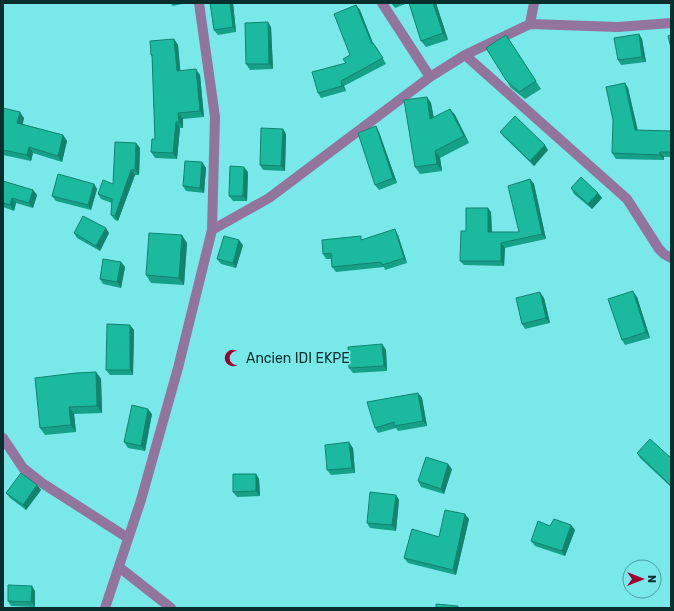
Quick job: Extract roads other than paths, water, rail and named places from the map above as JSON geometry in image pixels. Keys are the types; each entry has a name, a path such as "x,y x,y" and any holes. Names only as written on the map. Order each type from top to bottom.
{"street":[{"path":"105,608 128,538 178,368 212,230 215,117 199,3"},
{"path":"382,3 430,77"},
{"path":"530,24 534,3"},
{"path":"212,230 269,198 430,77 465,55 530,24 618,27 671,23"},
{"path":"465,55 626,199 659,249 671,258"},
{"path":"3,438 23,468 42,483 128,538"},
{"path":"119,567 171,608"}],"place":[{"name":"Ancien IDI EKPE","path":"233,358"}]}
